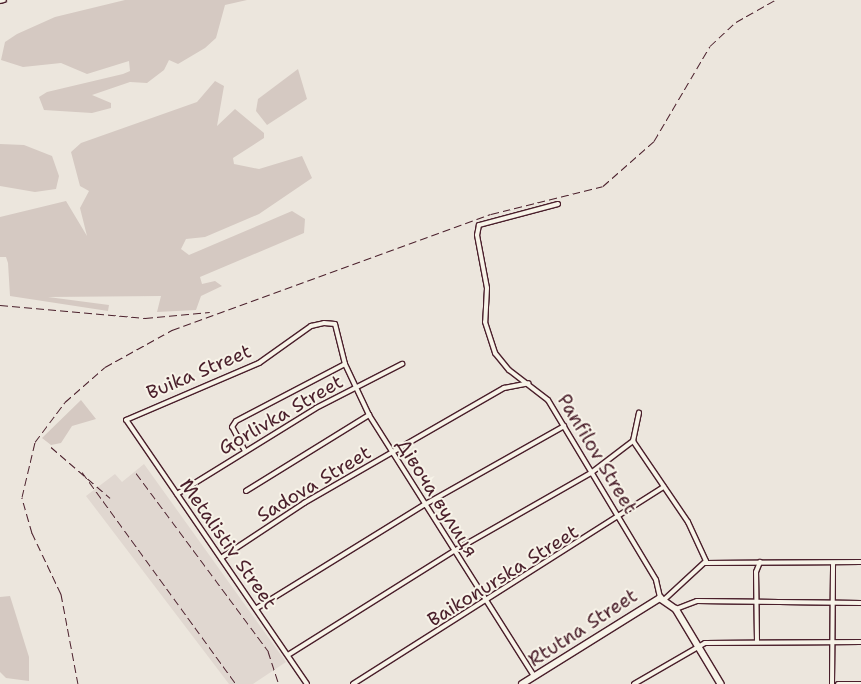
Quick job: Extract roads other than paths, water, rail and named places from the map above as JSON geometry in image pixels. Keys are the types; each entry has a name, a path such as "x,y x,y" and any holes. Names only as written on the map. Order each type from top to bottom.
{"main road":[{"path":"662,598 676,609 721,684"},
{"name":"Rtutna Street","path":"522,684 662,598"}],"street":[{"path":"0,1 4,0"},
{"name":"Panfilov Street","path":"558,204 530,209 479,225 477,235 488,288 485,322 495,353 509,370 529,383 548,400 656,580 662,598"},
{"name":"Дівоча вулиця","path":"335,324 345,364 369,415 424,505 534,676"},
{"name":"Buika Street","path":"126,420 258,363 311,326 335,324"},
{"path":"245,451 232,427 236,421 345,364"},
{"name":"Gorlivka Street","path":"177,494 245,451 356,387 402,364"},
{"name":"Sadova Street","path":"221,558 304,503 504,388 529,383"},
{"path":"288,655 454,552 591,473 633,441 639,413"},
{"path":"246,491 369,415"},
{"name":"Metalistiv Street","path":"126,420 257,608 307,684"},
{"path":"257,608 424,505 564,426"},
{"path":"633,441 664,487 706,562"},
{"name":"Baikonurska Street","path":"353,684 619,519 664,487"},
{"path":"662,598 706,562 861,562"},
{"path":"757,641 760,562"},
{"path":"832,684 833,563"},
{"path":"676,609 697,601 861,603"},
{"path":"634,684 698,646 757,641 861,642"},
{"path":"838,684 861,684"}],"railway":[{"path":"78,684 61,594 32,533 22,497 35,442 65,402 105,367 172,330 491,214 603,186 654,141 710,46 736,22 775,0"},
{"path":"0,305 145,318 210,312"},
{"path":"51,447 110,498"},
{"path":"82,472 236,684"},
{"path":"136,473 268,651 279,684"}]}
